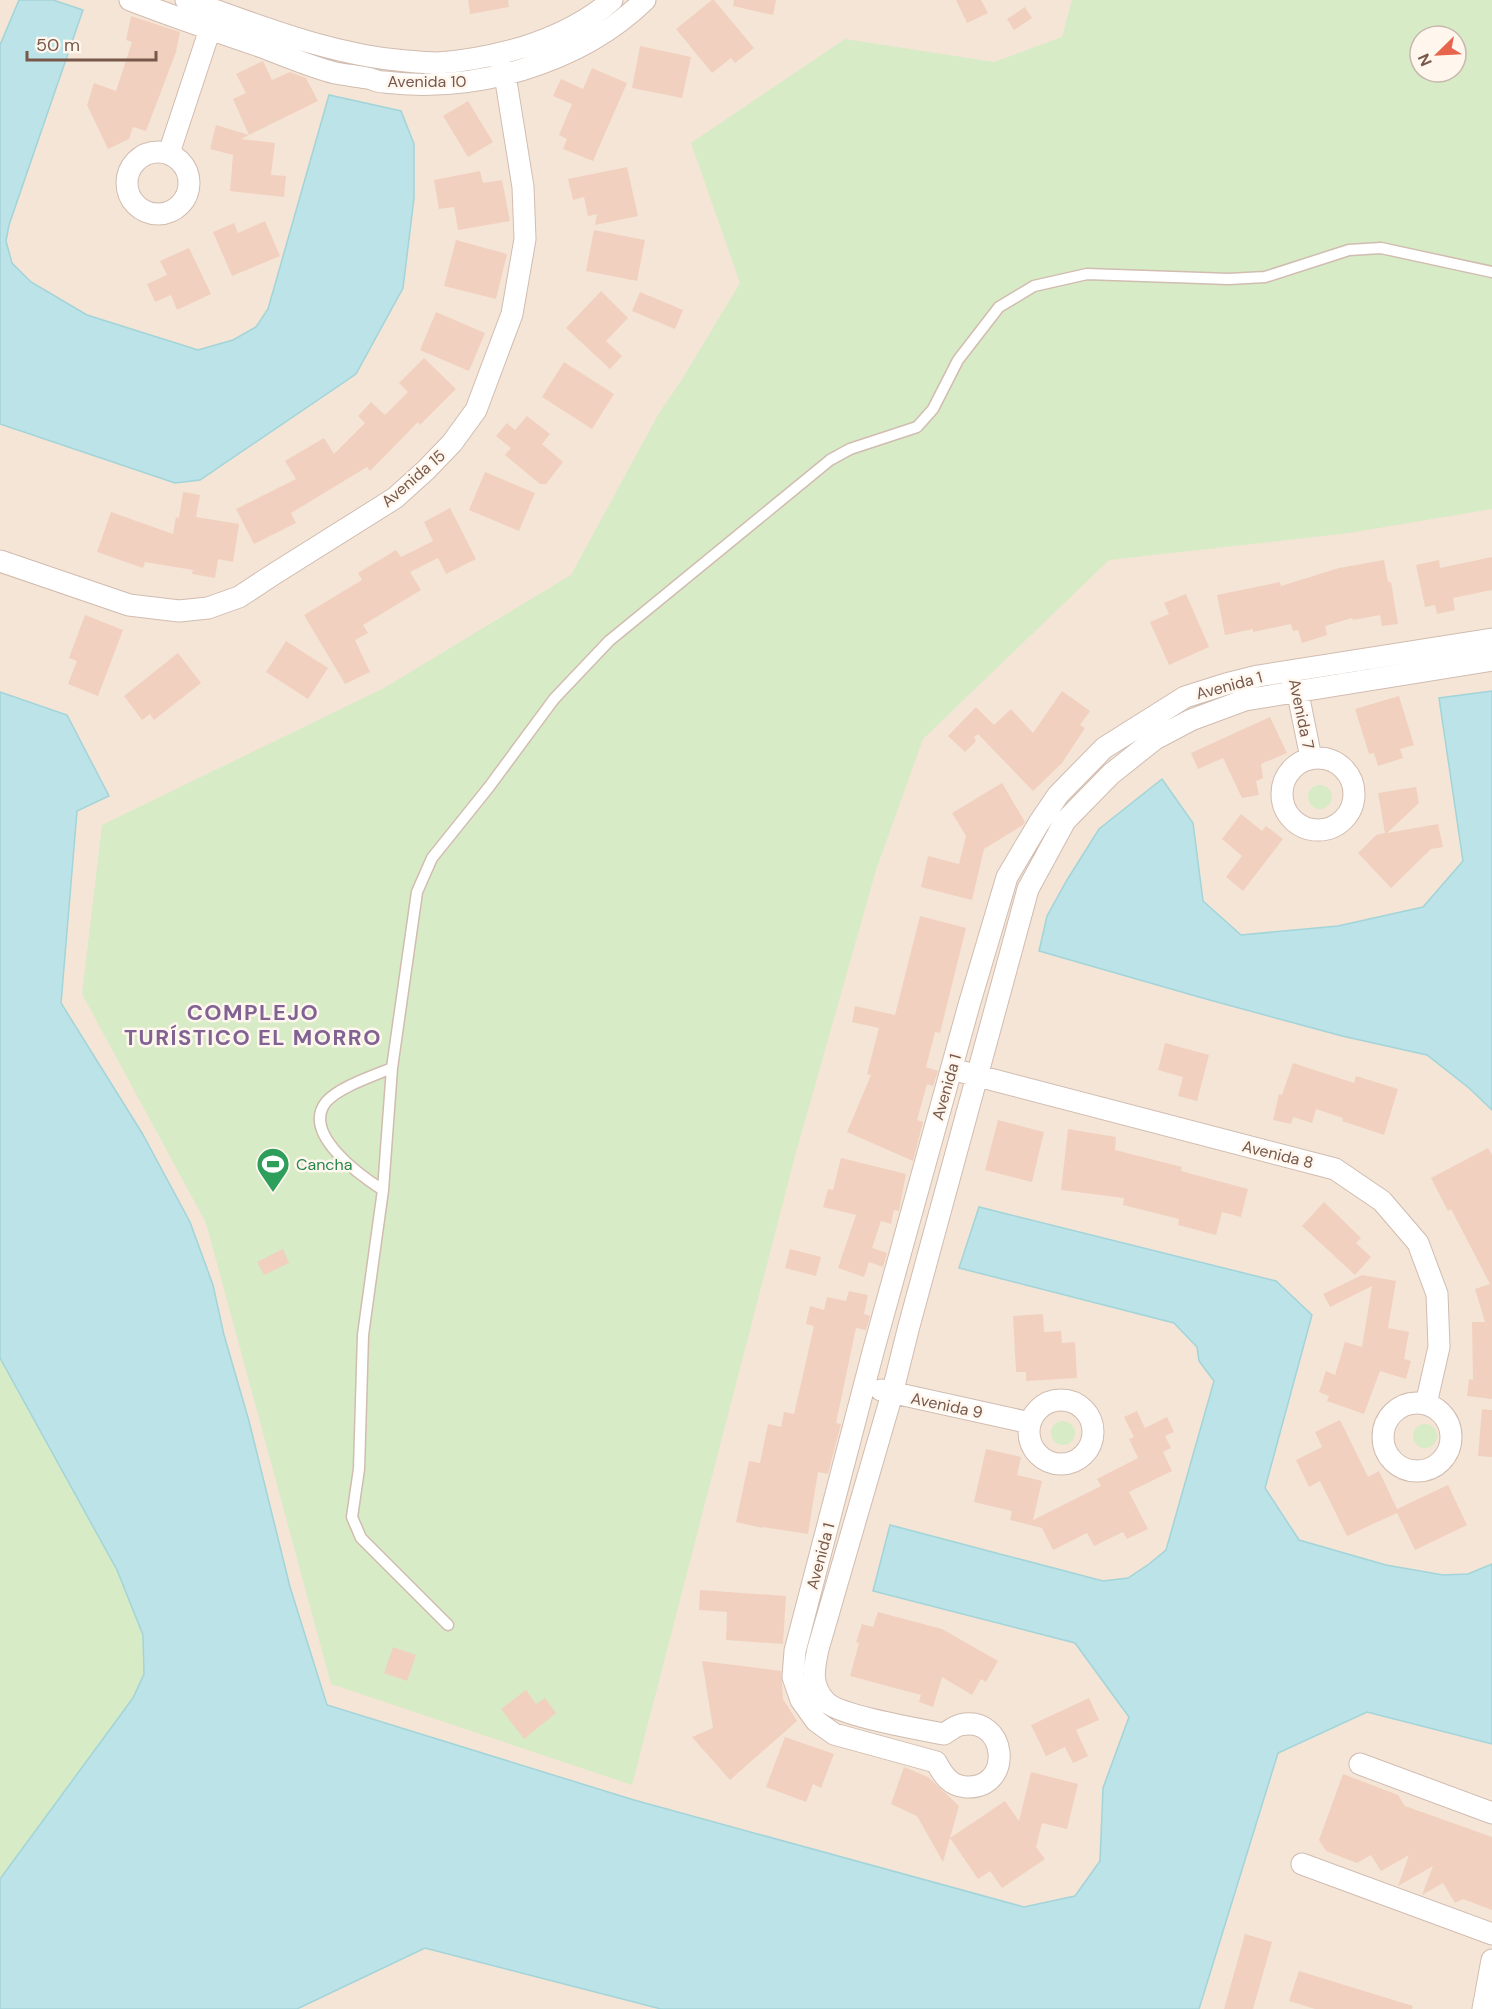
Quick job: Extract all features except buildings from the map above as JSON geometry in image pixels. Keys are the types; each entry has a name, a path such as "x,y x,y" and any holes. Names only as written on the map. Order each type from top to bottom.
{"street":[{"name":"Avenida 10","path":"130,0 347,53 389,60 437,63 499,54 562,33 612,0"},
{"name":"Avenida 10","path":"186,0 214,20 333,72 383,82 434,83 477,80 505,75 568,51 599,36 631,14 645,0"},
{"path":"169,153 214,20"},
{"name":"Avenida 15","path":"0,561 129,605 178,611 208,608 239,597 395,498 426,470 452,443 476,410 512,314 525,239 523,187 505,75 499,54"},
{"path":"383,82 389,60"},
{"name":"Avenida 1","path":"1492,639 1295,681 1191,720 1155,739 1111,774 1065,821 1028,889 892,1394 818,1649 813,1675 817,1688 826,1703 844,1711 905,1728 944,1734 959,1725 976,1724 991,1732 999,1748 999,1765 991,1779 975,1787 958,1787 944,1777 936,1762 834,1734 816,1722 801,1700 793,1677 795,1651 864,1385 951,1069 1007,877 1039,823 1058,795 1104,748 1185,697 1226,684 1295,681 1492,660"},
{"name":"Avenida 7","path":"1295,681 1311,758"},
{"path":"1039,823 1057,837"},
{"name":"Avenida 8","path":"951,1069 1335,1169 1382,1201 1418,1243 1437,1294 1439,1347 1426,1404"},
{"path":"900,1255 927,1263"},
{"name":"Avenida 9","path":"864,1385 892,1394 1030,1423"},
{"path":"827,1529 851,1537"},
{"path":"936,1762 938,1747 944,1734"},
{"path":"1360,1764 1492,1813"},
{"path":"1302,1864 1492,1934"},
{"path":"1483,2009 1492,1960"}],"lane":[{"path":"448,1625 361,1538 352,1517 359,1469 363,1335 383,1191 392,1068 417,892 432,858 489,787 554,699 609,641 830,460 850,449 917,427 933,409 958,360 999,307 1034,286 1087,274 1229,279 1265,277 1349,250 1381,248 1492,272"},
{"path":"383,1191 357,1173 339,1156 327,1140 320,1111 327,1101 345,1089 392,1068"}],"shaded area":[{"path":"0,0 1492,0 1492,2009 0,2009"}],"green space":[{"path":"1072,0 1492,0 1492,509 1349,533 1109,560 923,739 876,870 795,1156 632,1785 331,1684 206,1223 82,994 102,825 384,688 571,575 659,413 740,283 691,143 845,39 994,62 1062,37"},
{"path":"1320,785 1328,789 1332,797 1328,805 1320,809 1312,805 1308,797 1312,789"},
{"path":"0,1358 117,1570 143,1636 144,1674 133,1698 0,1879"},
{"path":"1063,1421 1071,1425 1075,1433 1071,1441 1063,1445 1055,1441 1051,1433 1055,1425"},
{"path":"1425,1424 1433,1428 1437,1436 1433,1444 1425,1448 1417,1444 1413,1436 1417,1428"}],"water":[{"path":"19,0 53,0 83,10 9,225 6,241 12,263 31,282 87,315 198,350 233,340 256,327 268,309 329,95 401,111 414,144 414,198 403,288 356,374 200,480 175,483 0,424 0,45"},
{"path":"1492,691 1492,1110 1469,1088 1427,1055 1342,1036 1039,951 1047,916 1099,829 1162,779 1193,823 1203,901 1241,935 1338,926 1423,907 1463,861 1439,698"},
{"path":"0,692 67,715 109,796 77,811 61,1003 142,1133 190,1222 213,1285 290,1587 327,1705 634,1800 1024,1907 1075,1896 1100,1861 1103,1788 1129,1717 1075,1643 873,1591 890,1525 1103,1581 1128,1578 1166,1550 1214,1381 1199,1361 1197,1347 1174,1323 959,1268 979,1207 1276,1281 1312,1315 1265,1488 1299,1540 1386,1565 1443,1575 1468,1574 1492,1564 1492,1744 1367,1712 1278,1753 1199,2009 661,2009 425,1948 297,2009 0,2009 0,1879 133,1698 144,1674 143,1635 117,1570 0,1358"}],"place":[{"name":"Cancha","path":"273,1193"}],"district":[{"name":"COMPLEJO TURÍSTICO EL MORRO","path":"253,1024"}]}
